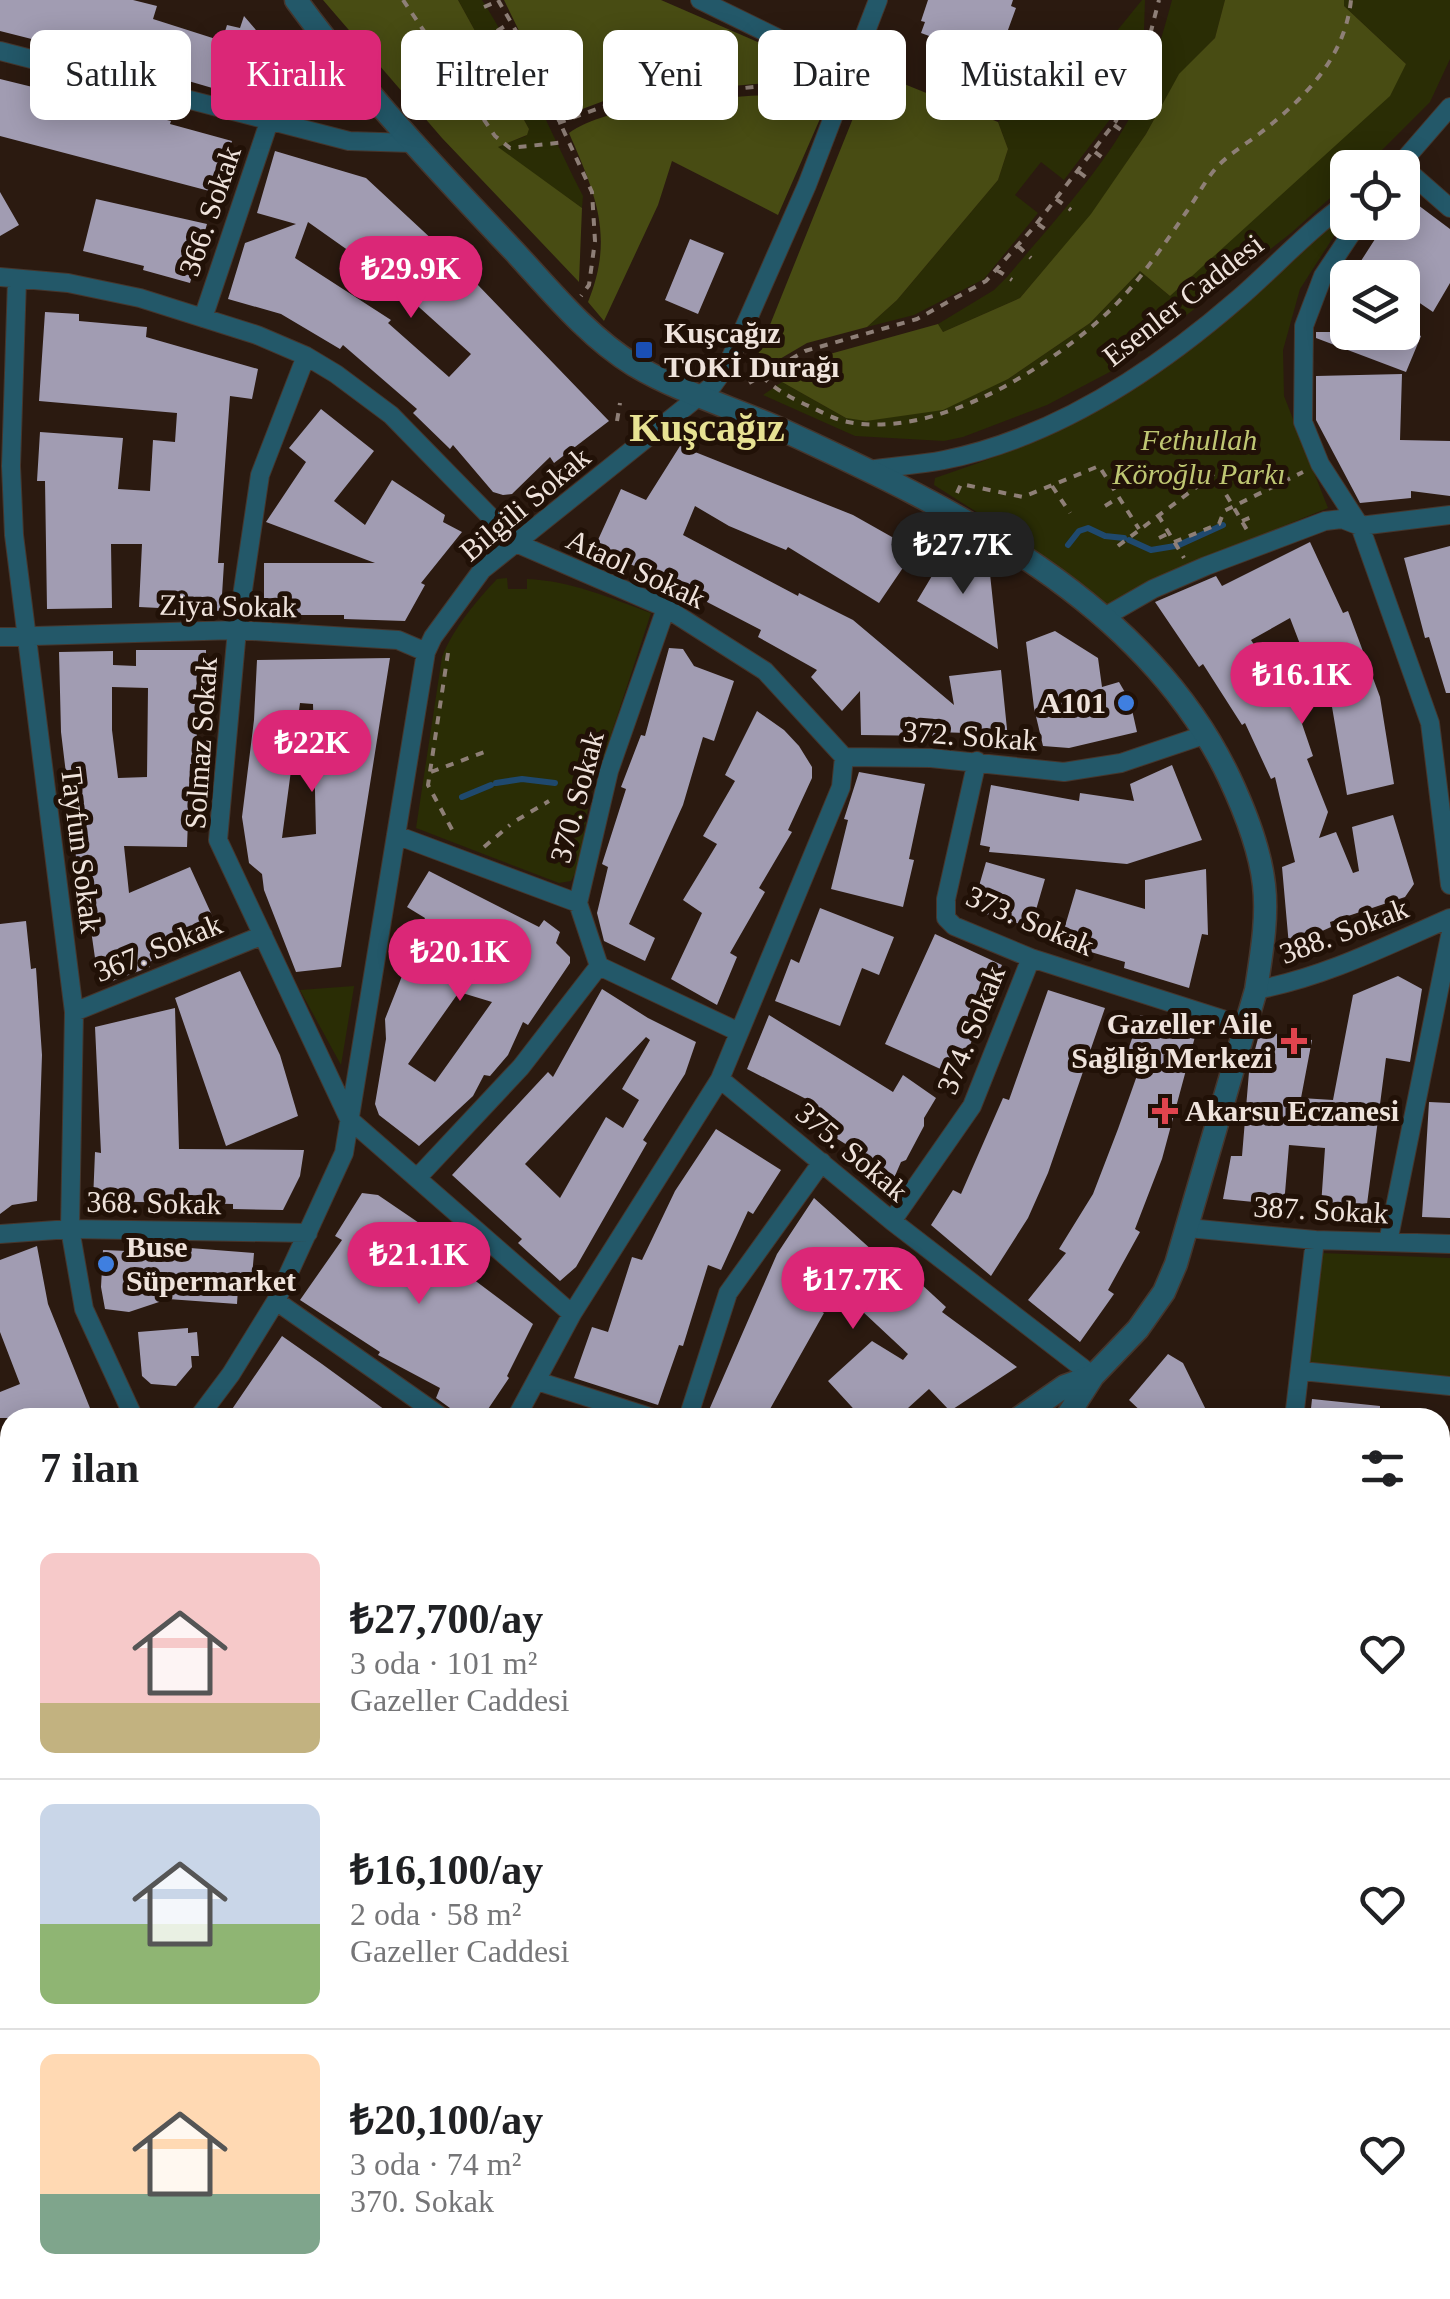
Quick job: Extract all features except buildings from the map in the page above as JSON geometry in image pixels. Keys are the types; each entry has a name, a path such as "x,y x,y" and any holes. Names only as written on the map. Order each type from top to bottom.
{"street":[{"path":"296,0 336,55 412,144 591,331 634,365 868,470 1006,546 1106,616 1171,682 1207,734 1238,796 1260,860 1265,889 1256,990 1188,1228 1164,1292 1138,1329 1093,1376 1072,1408"},
{"path":"700,0 761,30"},
{"name":"Bilgili Sokak","path":"867,30 878,0"},
{"path":"0,51 349,142 412,144"},
{"path":"1413,150 1450,107"},
{"name":"Bilgili Sokak","path":"206,1408 276,1301 344,1153 426,652 433,636 482,570 713,384 728,364 832,120"},
{"name":"366. Sokak","path":"203,318 269,122"},
{"path":"1420,184 1450,208"},
{"name":"Esenler Caddesi","path":"868,470 946,460 1012,439 1118,388 1208,323 1330,218"},
{"path":"1347,240 1324,276 1304,326 1303,422 1320,464 1360,526 1430,724 1450,885"},
{"name":"Ataol Sokak","path":"9,278 68,283 140,298 256,335 306,356 391,415 516,543 666,608 765,671 844,757"},
{"name":"Tayfun Sokak","path":"9,278 14,535 74,1012 70,1229 84,1310 129,1408"},
{"name":"Solmaz Sokak","path":"306,356 260,475 237,630 218,840 349,1119 572,1314"},
{"path":"1106,616 1153,589 1324,521 1342,519 1360,526 1450,515"},
{"name":"370. Sokak","path":"599,966 578,903 609,772 666,608"},
{"name":"Ziya Sokak","path":"0,637 237,630 398,640 426,652"},
{"path":"1430,724 1450,718"},
{"name":"372. Sokak","path":"844,757 977,761 1064,772 1094,769 1207,734"},
{"path":"522,1408 572,1314 720,1079 841,787 844,757"},
{"name":"373. Sokak","path":"977,761 944,912 954,926 1030,958 1244,1026"},
{"path":"396,836 578,903"},
{"name":"388. Sokak","path":"1256,990 1325,972 1450,918"},
{"name":"367. Sokak","path":"74,1012 262,935"},
{"path":"1388,1242 1450,936"},
{"name":"374. Sokak","path":"892,1221 972,1106 1030,958"},
{"path":"418,1177 521,1067 599,966 739,1032"},
{"name":"375. Sokak","path":"720,1079 892,1221 1093,1376"},
{"path":"691,1408 728,1292 822,1162"},
{"name":"387. Sokak","path":"1188,1228 1315,1240 1450,1244"},
{"name":"368. Sokak","path":"0,1234 70,1229 308,1233"},
{"path":"1296,1408 1315,1240"},
{"path":"276,1301 429,1408"},
{"path":"1302,1371 1450,1386"},
{"path":"1033,1408 1065,1386 1093,1376"},
{"path":"537,1381 622,1408"}],"path":[{"path":"403,0 495,136 510,148 567,142"},
{"path":"484,7 498,0 516,30"},
{"path":"1151,30 1160,0"},
{"path":"762,376 795,400 846,422 874,424 926,420 952,412 1014,381 1097,322 1156,256 1218,166 1282,116 1314,84 1338,51 1348,26 1351,0"},
{"path":"497,30 511,22"},
{"path":"558,123 619,101 758,87"},
{"path":"557,120 592,192 595,242 589,285 581,296"},
{"path":"749,382 805,351 917,320 986,281 1037,224 1116,120"},
{"path":"1114,125 1127,134"},
{"path":"1094,151 1107,161"},
{"path":"1078,172 1091,181"},
{"path":"1056,200 1071,210"},
{"path":"1037,224 1051,233"},
{"path":"1018,246 1032,258"},
{"path":"997,270 1012,280"},
{"path":"617,421 620,403"},
{"path":"961,484 1023,498 1099,466 1139,529"},
{"path":"1174,542 1218,524 1224,511 1312,468"},
{"path":"1118,546 1214,474 1252,538"},
{"path":"1052,486 1070,512"},
{"path":"1106,506 1119,498"},
{"path":"1158,515 1187,565"},
{"path":"1120,522 1131,516"},
{"path":"1242,521 1254,516"},
{"path":"1159,538 1168,533"},
{"path":"450,648 428,785 450,830 462,838"},
{"path":"429,773 488,751"},
{"path":"517,820 549,802"},
{"path":"484,847 510,825"},
{"path":"473,843 497,853"}],"green space":[{"path":"323,0 458,0 475,30 401,30 401,90 381,67 381,30 349,30"},
{"path":"458,0 482,0 499,30 475,30"},
{"path":"504,0 661,0 730,30 603,30 603,101 583,109 583,30 519,30"},
{"path":"1142,0 1145,0 1144,30 1118,30"},
{"path":"1172,0 1225,0 1215,38 1179,75 1162,105 1162,35"},
{"path":"1225,0 1344,0 1344,6 1406,64 1390,96 1170,296 1140,271 1090,323 1008,379 943,410 866,421 846,418 782,382 819,357 938,324 943,332 1020,298 1091,214 1154,120 1162,120 1162,105 1179,74 1215,38"},
{"path":"1344,0 1450,0 1450,59 1430,102 1382,150 1330,150 1330,198 1123,365 1047,405 944,441 855,436 763,395 782,382 846,418 1008,379 1090,323 1140,271 1170,296 1406,64 1344,6"},
{"path":"738,33 758,42 758,84 738,86"},
{"path":"906,85 926,93 926,120 998,122 1008,149 998,180 897,300 867,327 807,343 749,377 852,120 906,120"},
{"path":"758,96 758,120 819,120 778,215 672,161 658,205 604,321 588,302 600,256 598,215 569,133 603,118 738,120 738,97"},
{"path":"426,120 524,120 529,129 527,135 498,147 582,208 579,282"},
{"path":"524,120 546,120 583,196 582,208 497,147 526,136 529,129"},
{"path":"1109,120 1064,180 1041,162 1015,195 1038,213 984,279 914,315 867,327 897,300 998,180 1008,149 998,122"},
{"path":"1128,120 1154,120 1092,214 1020,298 943,332 938,324 994,290 1007,277 1075,196"},
{"name":"Fethullah Köroğlu Parkı","path":"1330,227 1332,240 1300,289 1283,350 1284,396 1328,508 1187,565 1106,605 1027,544 934,485 935,478 1020,447 1108,405 1179,357"},
{"path":"507,578 508,589 527,589 527,579 560,583 651,613 589,802 579,867 571,881 559,883 416,828 442,657 473,606 497,579"},
{"path":"354,987 341,1065 300,990"},
{"path":"1321,1253 1450,1258 1450,1381 1308,1364"}],"waterway":[{"path":"1179,545 1223,525"},
{"path":"1068,545 1079,531 1088,528 1105,536 1124,538"},
{"path":"1129,540 1151,550 1175,546"},
{"path":"496,783 522,779 555,783"},
{"path":"462,797 491,785"}],"place":[{"name":"Kuşcağız TOKİ Durağı","path":"644,350"},
{"name":"A101","path":"1126,703"},
{"name":"Gazeller Aile Sağlığı Merkezi","path":"1294,1041"},
{"name":"Akarsu Eczanesi","path":"1165,1111"},
{"name":"Buse Süpermarket","path":"106,1264"}],"district":[{"name":"Kuşcağız","path":"707,427"}]}
